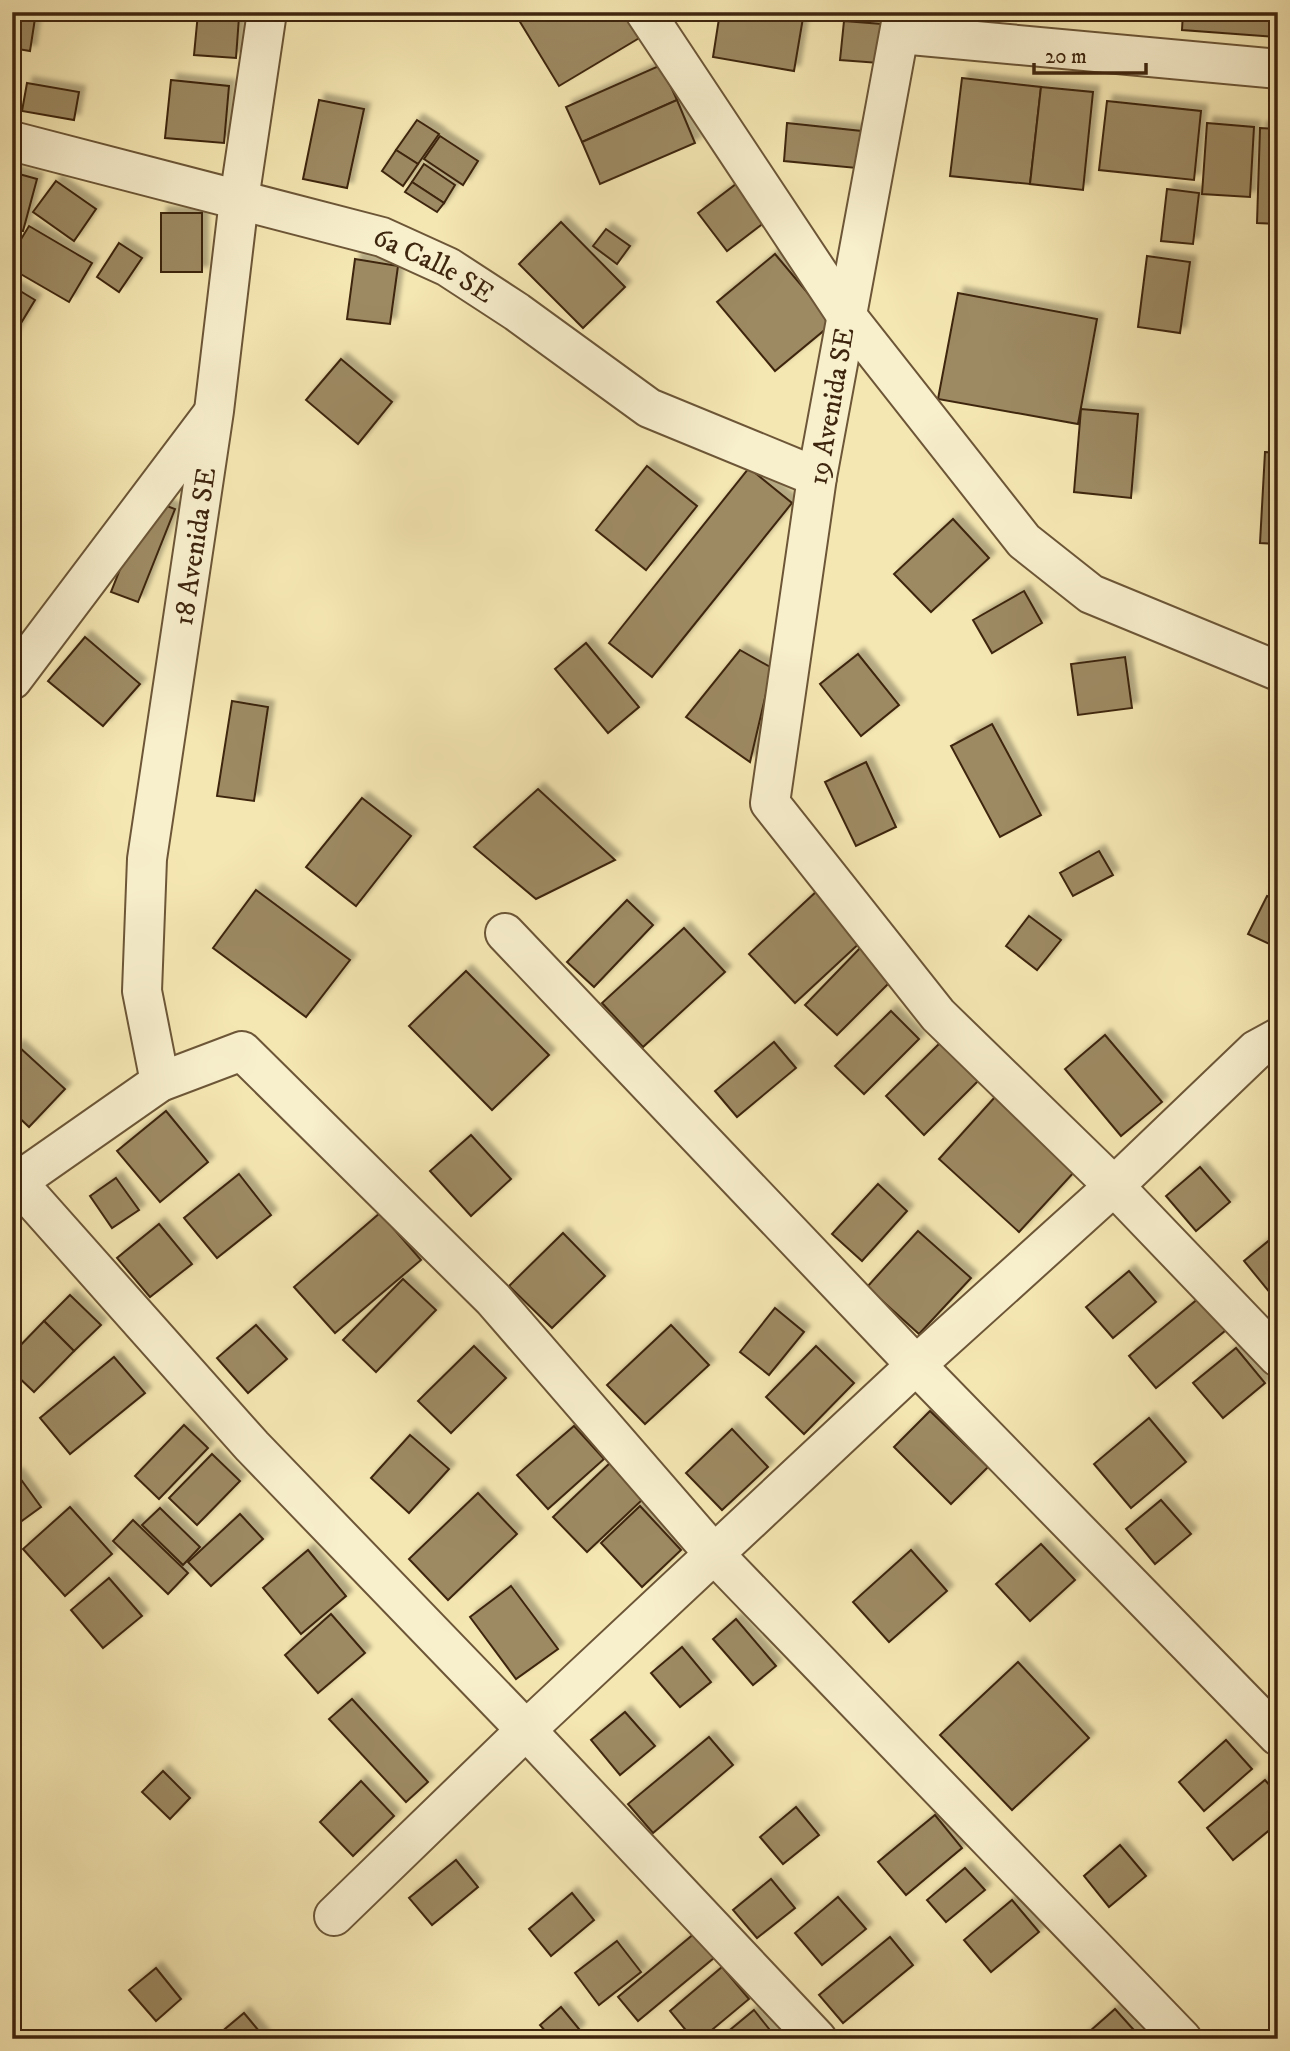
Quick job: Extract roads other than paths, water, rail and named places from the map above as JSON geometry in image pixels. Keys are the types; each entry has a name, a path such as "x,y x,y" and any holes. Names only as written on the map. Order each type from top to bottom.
{"street":[{"name":"18 Avenida SE","path":"160,1082 142,991 147,859 214,411 239,200 267,12"},
{"path":"645,12 846,315 1024,541 1091,594 1278,671"},
{"path":"902,23 1278,69"},
{"name":"19 Avenida SE","path":"902,23 817,477 770,803 938,1015 1114,1186"},
{"name":"6a Calle SE","path":"12,141 382,237 448,267 517,312 649,408 817,477"},
{"path":"12,680 214,411"},
{"path":"505,933 916,1365 1278,1736"},
{"path":"334,1916 526,1730 916,1365 1114,1186 1256,1050 1278,1038"},
{"path":"817,2039 526,1730 252,1446 17,1182 160,1082 242,1051 493,1298 715,1555 1182,2039"},
{"path":"1114,1186 1278,1357"}]}
